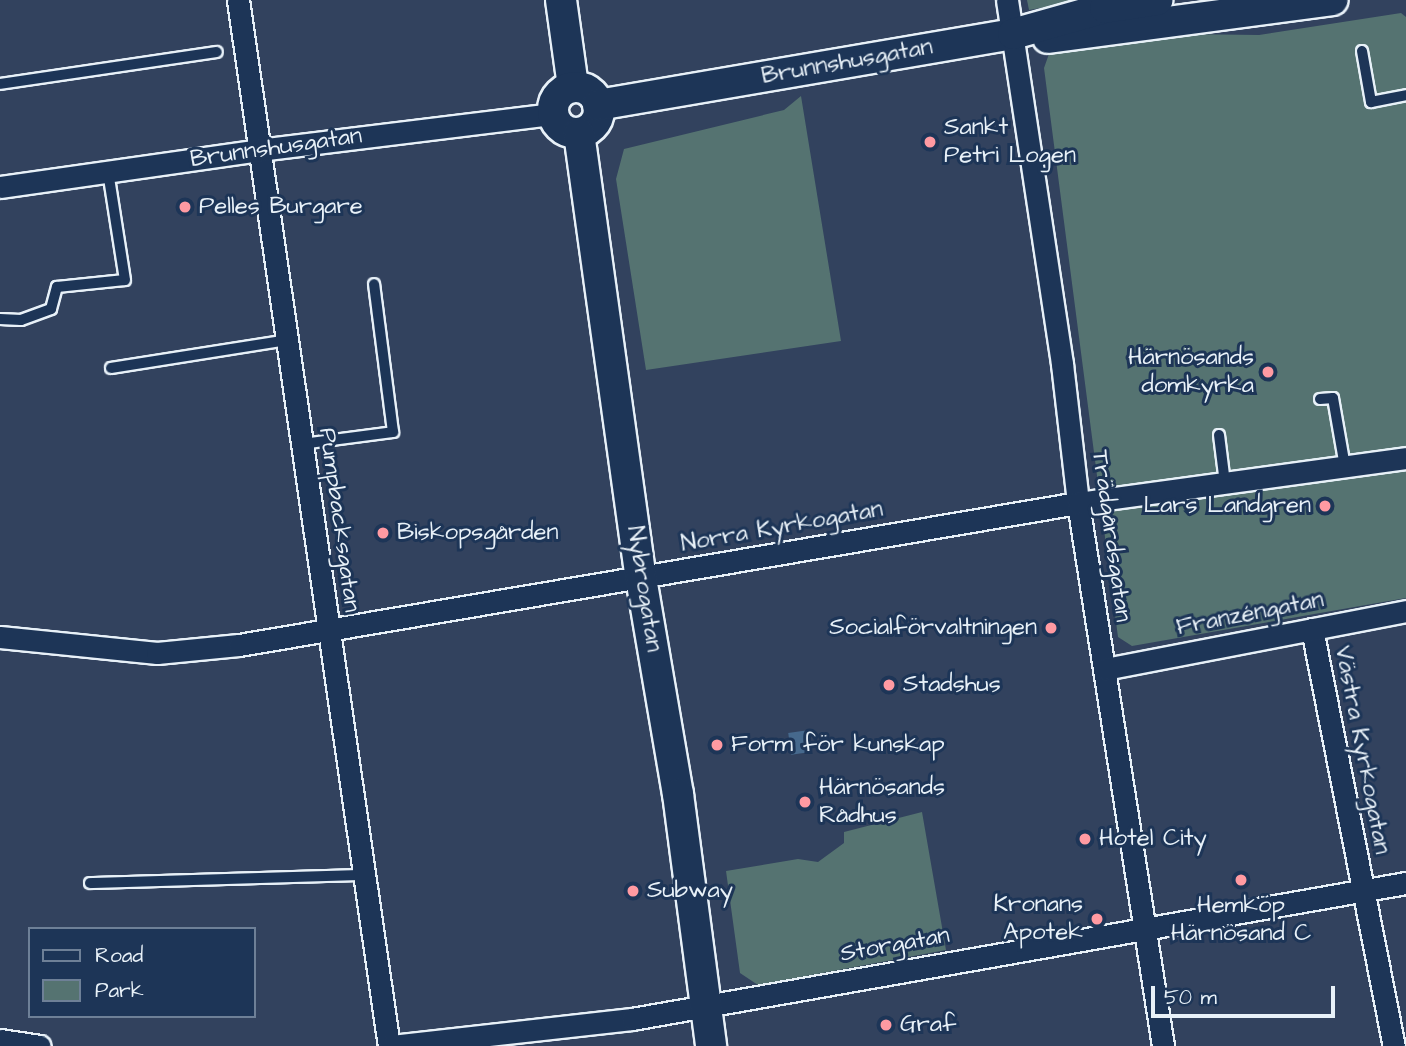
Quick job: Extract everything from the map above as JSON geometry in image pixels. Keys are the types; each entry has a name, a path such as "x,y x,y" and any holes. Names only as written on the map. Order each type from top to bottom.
{"main road":[{"path":"561,0 573,87"},
{"name":"Brunnshusgatan","path":"598,105 1013,34 1105,8 1157,0"},
{"name":"Brunnshusgatan","path":"1013,34 1051,38 1315,1"},
{"path":"573,87 586,89 598,105 596,120 579,133 559,126 553,114 553,107 560,94 573,87"},
{"name":"Nybrogatan","path":"579,133 641,578 678,794 711,1046"}],"street":[{"name":"Pumpbacksgatan","path":"238,0 327,630 390,1046"},
{"name":"Trädgårdsgatan","path":"1007,0 1062,364 1077,503 1163,1046"},
{"name":"Brunnshusgatan","path":"0,187 259,150 553,114"},
{"name":"Norra Kyrkogatan","path":"0,638 157,653 239,645 1077,503 1406,458"},
{"name":"Franzéngatan","path":"1105,669 1406,611"},
{"name":"Västra Kyrkogatan","path":"1312,629 1394,1046"},
{"name":"Storgatan","path":"390,1046 632,1019 1406,883"},
{"path":"0,1040 40,1046"}],"lane":[{"path":"1362,51 1371,102 1406,95"},
{"path":"0,84 217,52"},
{"path":"0,319 21,320 51,309 57,288 125,280 108,171"},
{"path":"302,444 393,432 374,284"},
{"path":"110,368 287,340"},
{"path":"1320,400 1333,398 1345,467"},
{"path":"1219,435 1225,483"},
{"path":"90,883 363,874"}],"green space":[{"path":"1027,0 1086,0 1029,10"},
{"path":"1401,13 1406,17 1406,598 1132,646 1118,637 1044,68 1050,51 1180,34 1259,35"},
{"path":"801,96 841,341 646,370 616,179 624,149 784,110"},
{"path":"922,812 946,950 758,985 740,973 726,871 798,859 818,862 844,843 844,832"}],"water":[{"path":"809,730 812,752 791,755 788,733"}],"place":[{"name":"Sankt Petri Logen","path":"930,142"},
{"name":"Pelles Burgare","path":"185,207"},
{"name":"Härnösands domkyrka","path":"1268,372"},
{"name":"Lars Landgren","path":"1325,506"},
{"name":"Biskopsgården","path":"383,533"},
{"name":"Socialförvaltningen","path":"1051,628"},
{"name":"Stadshus","path":"889,685"},
{"name":"Form för kunskap","path":"717,745"},
{"name":"Härnösands Rådhus","path":"805,802"},
{"name":"Hotel City","path":"1085,839"},
{"name":"Hemköp Härnösand C","path":"1241,880"},
{"name":"Subway","path":"633,891"},
{"name":"Kronans Apotek","path":"1097,919"},
{"name":"Graf","path":"886,1025"}]}
